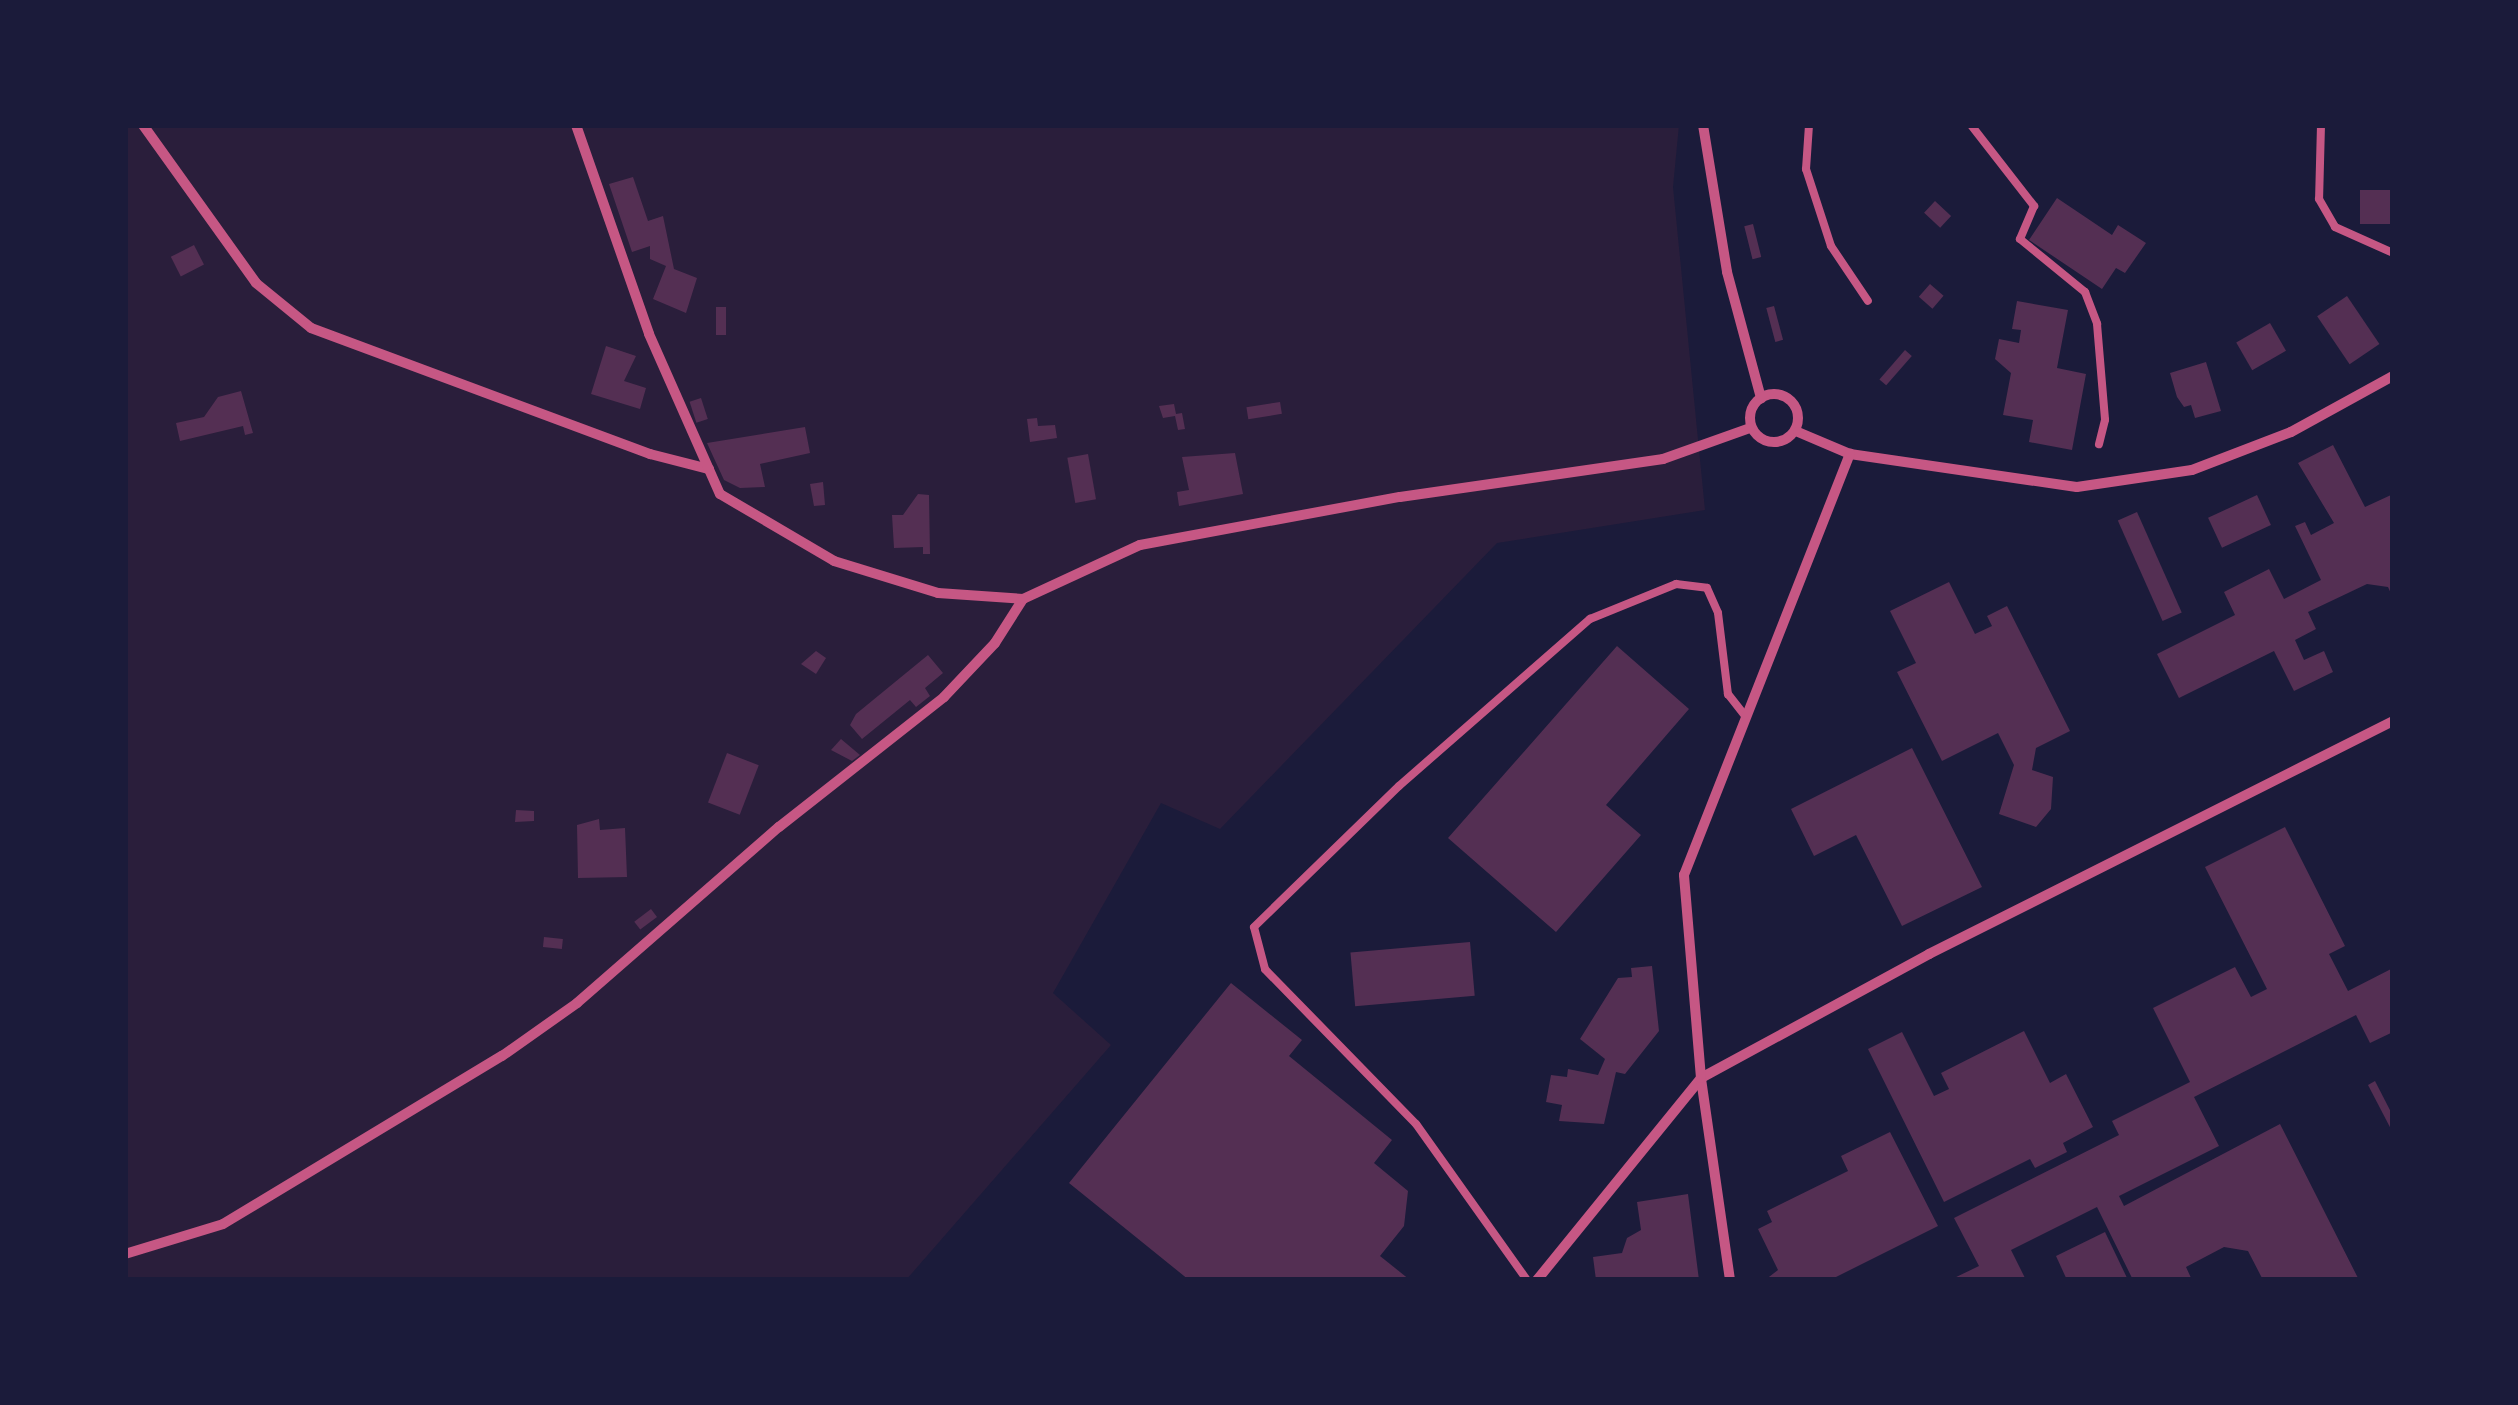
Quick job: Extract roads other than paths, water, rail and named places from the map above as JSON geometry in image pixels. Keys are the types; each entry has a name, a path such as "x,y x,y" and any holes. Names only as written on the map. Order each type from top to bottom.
{"street":[{"path":"143,125 256,283 311,328 650,454 709,468"},
{"path":"576,125 649,334 720,494 834,562 938,593 1023,600 1140,545 1664,459 1750,428"},
{"path":"1702,125 1727,272 1762,398"},
{"path":"1762,398 1748,416 1750,428 1762,438 1798,432 1850,454 2077,487 2192,470 2291,432 2393,376"},
{"path":"1762,398 1786,400 1802,419 1798,432"},
{"path":"1730,1280 1701,1078 1684,876 1850,454"},
{"path":"125,1254 224,1224 457,1085 577,1003 779,827 944,698 995,643 1023,600"},
{"path":"1536,1280 1701,1078 1929,954 2393,721"}],"lane":[{"path":"1809,125 1806,170 1831,246 1868,302"},
{"path":"1971,125 1982,148 2034,206 2020,240 2084,292 2097,324 2104,420 2098,444"},
{"path":"2321,125 2318,199 2335,227 2393,252"},
{"path":"1527,1280 1416,1124 1265,969 1254,927 1399,786 1590,619 1676,584 1707,588 1718,612 1728,694 1744,716"}]}
